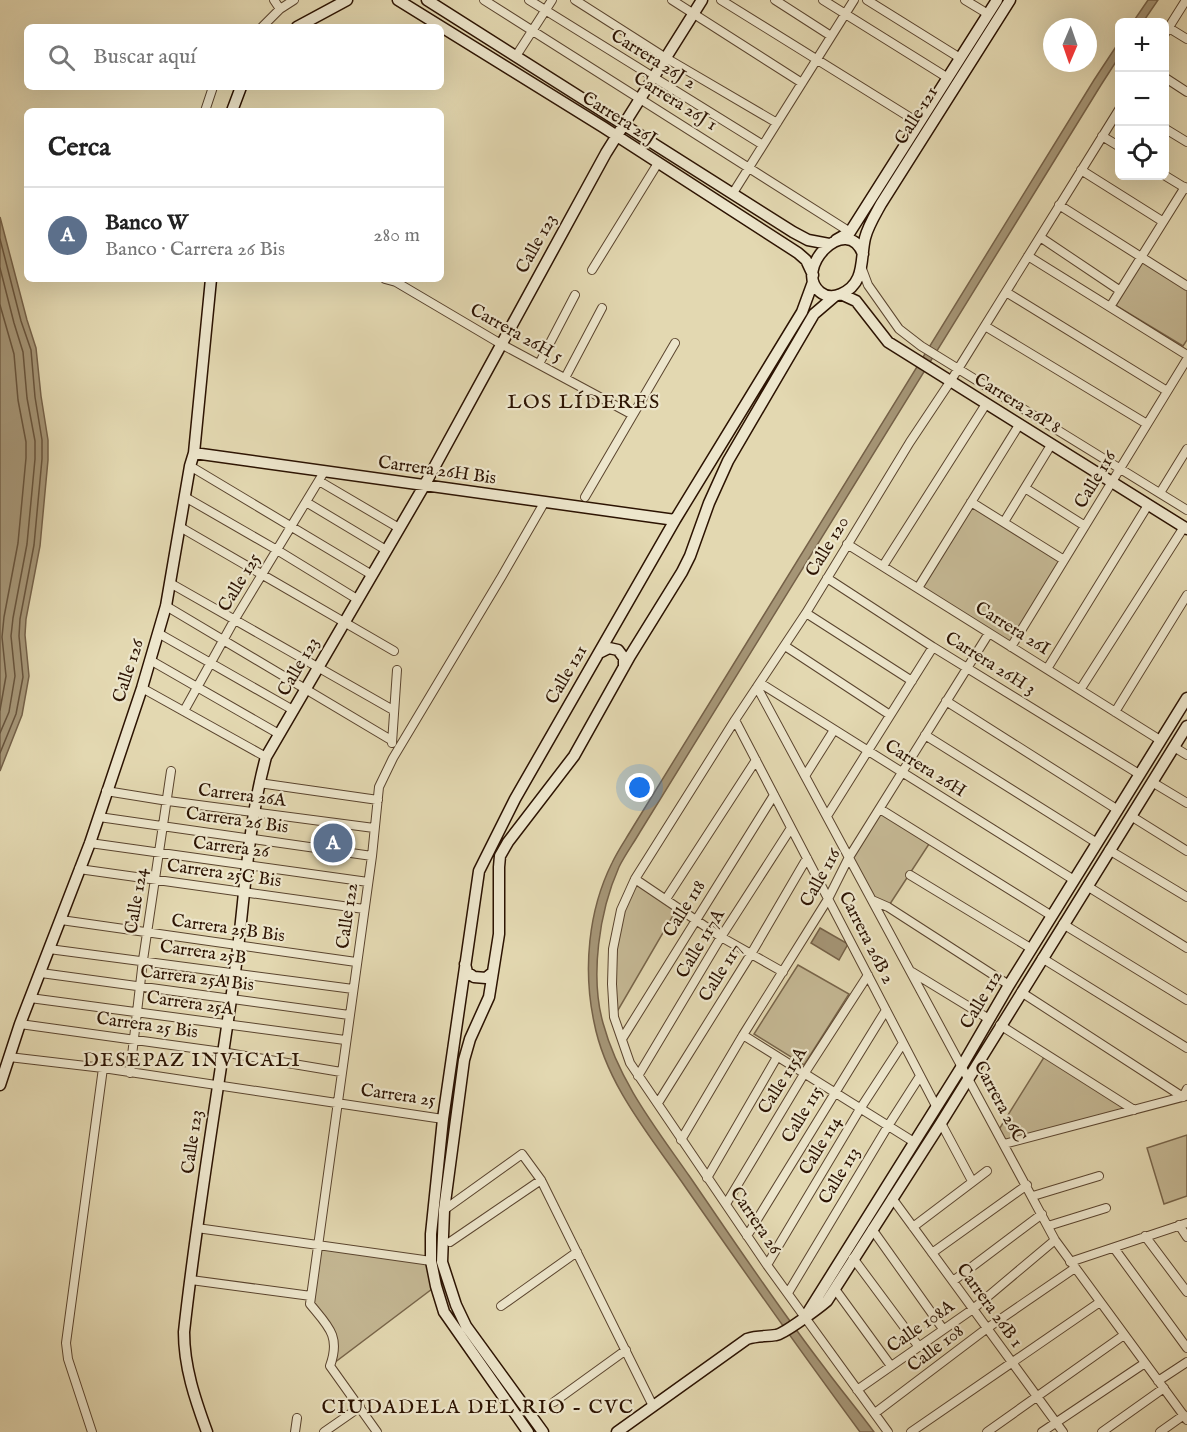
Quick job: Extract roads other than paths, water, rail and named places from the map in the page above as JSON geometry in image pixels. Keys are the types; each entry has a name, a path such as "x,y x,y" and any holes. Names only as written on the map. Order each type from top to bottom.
{"street":[{"path":"274,0 280,9"},
{"path":"265,24 280,9 294,0"},
{"path":"303,24 347,0"},
{"name":"Carrera 26J","path":"399,0 438,24"},
{"name":"Carrera 26J","path":"427,0 808,240 832,243"},
{"name":"Carrera 26J 1","path":"484,0 850,232"},
{"name":"Carrera 26J 2","path":"529,0 763,145"},
{"path":"516,56 552,0"},
{"path":"575,0 666,58 777,123"},
{"path":"672,0 802,83"},
{"name":"Calle 123","path":"207,1432 189,1377 184,1351 184,1332 217,1086 235,973 246,865 259,783 266,757 424,486 606,153 702,0"},
{"path":"721,0 919,123"},
{"path":"775,0 831,36"},
{"path":"823,0 948,78"},
{"path":"733,193 854,0"},
{"path":"867,0 960,58"},
{"path":"965,0 988,14"},
{"name":"Calle 121","path":"832,243 850,232 997,0"},
{"name":"Calle 121","path":"863,254 868,228 880,204 1010,0"},
{"path":"1169,29 1186,0"},
{"name":"Carrera 26J","path":"444,28 603,127 802,256 813,278"},
{"path":"1169,33 1187,39"},
{"path":"1169,80 1187,92"},
{"path":"206,108 212,90"},
{"path":"233,108 240,90"},
{"path":"610,115 625,115 633,109"},
{"path":"633,109 632,120 639,134"},
{"name":"Calle 120","path":"614,1017 613,949 621,910 635,879 735,720 806,613 1115,115"},
{"path":"603,127 606,137 606,153 617,147 631,146"},
{"path":"1169,131 1187,142"},
{"path":"1102,136 1115,144"},
{"path":"592,270 658,163"},
{"path":"1081,170 1162,221"},
{"path":"1110,307 1162,221 1186,188 1169,178"},
{"path":"1059,205 1187,286"},
{"path":"1040,237 1119,290"},
{"path":"449,1120 470,1039 489,997 499,934 500,856 507,842 529,813 566,769 686,564 728,461 814,314 855,282 862,269 863,254 853,242 844,239 832,243 816,260 813,278 821,293 838,295"},
{"path":"1028,256 1187,357"},
{"name":"Carrera 26P 8","path":"862,269 868,285 899,329 921,346 1187,510"},
{"name":"Calle 121","path":"449,1120 465,964 479,871 515,799 675,520 802,312 813,278"},
{"name":"Calle 126","path":"0,1085 20,1024 90,843 166,606 194,453 211,282"},
{"name":"Carrera 26H 5","path":"396,282 501,344 633,415"},
{"path":"1006,292 1167,391"},
{"path":"539,364 575,295"},
{"name":"Carrera 26P 8","path":"838,295 856,301 888,342 1185,528"},
{"path":"565,378 602,308"},
{"path":"985,326 1147,424"},
{"path":"585,497 675,343"},
{"name":"Calle 116","path":"1011,647 1187,357"},
{"path":"883,566 986,404"},
{"path":"918,588 1019,424"},
{"path":"1004,522 1051,445"},
{"path":"1160,493 1187,449"},
{"name":"Carrera 26H Bis","path":"194,453 321,476 424,486 675,520"},
{"path":"190,466 372,575"},
{"path":"321,476 399,528"},
{"name":"Calle 125","path":"184,711 321,476"},
{"path":"1025,488 1085,526"},
{"path":"185,497 357,599"},
{"path":"306,502 386,550"},
{"name":"Calle 122","path":"310,1300 372,855 379,787 396,753 443,677 544,502"},
{"path":"971,502 1064,560"},
{"path":"1047,669 1148,505"},
{"path":"180,527 394,651"},
{"path":"1080,690 1185,528"},
{"name":"Carrera 26I","path":"847,544 1160,740"},
{"name":"Carrera 26H 3","path":"827,578 933,647 1139,774"},
{"path":"171,583 393,710"},
{"path":"1115,712 1187,595"},
{"path":"166,606 391,740"},
{"path":"806,613 912,681"},
{"path":"158,633 293,710"},
{"name":"Calle 116","path":"681,1140 828,899 848,859 989,633"},
{"path":"785,646 890,715"},
{"path":"827,816 933,647"},
{"path":"599,653 609,648 618,650 624,658 624,667"},
{"path":"150,660 279,734"},
{"path":"396,753 391,740 397,670"},
{"name":"Carrera 26H","path":"759,685 1074,880"},
{"name":"Carrera 26C","path":"759,685 848,859 911,971 1055,1240 1185,1418"},
{"path":"141,688 266,757"},
{"name":"Calle 112","path":"802,1318 962,1066 1009,985 1187,698"},
{"path":"946,701 1118,810"},
{"name":"Carrera 26B 2","path":"735,720 936,1106"},
{"name":"Calle 112","path":"617,1432 747,1339 777,1335 819,1309 835,1289 940,1123 1187,726"},
{"path":"806,776 834,730"},
{"path":"925,735 1097,843"},
{"path":"1174,747 1187,755"},
{"path":"666,898 756,760"},
{"name":"Calle 124","path":"130,1073 143,960 171,771"},
{"path":"1152,782 1187,803"},
{"path":"259,783 378,800"},
{"name":"Carrera 26A","path":"106,791 374,828"},
{"name":"Calle 118","path":"622,1039 774,795"},
{"path":"880,809 1052,916"},
{"path":"1131,816 1187,851"},
{"name":"Carrera 26 Bis","path":"99,817 372,855"},
{"name":"Calle 117A","path":"638,1076 721,937 791,828"},
{"name":"Carrera 26","path":"90,843 368,882"},
{"path":"1109,850 1187,897"},
{"name":"Calle 117","path":"658,1103 751,954 807,858"},
{"name":"Carrera 25C Bis","path":"79,869 364,909"},
{"path":"910,875 1032,949"},
{"path":"635,879 721,937 783,972"},
{"path":"1087,886 1187,948"},
{"path":"872,900 888,907 1009,985"},
{"name":"Carrera 25B Bis","path":"61,920 356,962"},
{"path":"1063,924 1187,1000"},
{"name":"Carrera 25B","path":"49,950 143,960 353,989"},
{"path":"1042,957 1187,1048"},
{"path":"465,964 470,975 478,979 486,978 493,972"},
{"path":"911,971 989,1019"},
{"name":"Carrera 25A Bis","path":"40,973 349,1015"},
{"name":"Calle 115A","path":"726,1204 804,1074 868,975"},
{"path":"1021,992 1186,1094"},
{"name":"Carrera 25A","path":"30,998 345,1040"},
{"name":"Calle 115","path":"747,1236 886,1010"},
{"name":"Carrera 26","path":"614,1017 630,1063 638,1076 788,1293 802,1318 888,1432"},
{"name":"Carrera 25 Bis","path":"20,1024 341,1071"},
{"path":"1000,1025 1134,1110"},
{"path":"743,1035 914,1143"},
{"name":"Calle 114","path":"767,1265 860,1109 903,1043"},
{"name":"Carrera 25","path":"9,1057 103,1068 449,1120"},
{"path":"707,1178 777,1057"},
{"path":"92,1432 68,1359 66,1343 103,1068"},
{"name":"Calle 113","path":"788,1293 920,1076"},
{"path":"1004,1144 1186,1094"},
{"name":"Carrera 25","path":"449,1120 442,1262 456,1305 481,1348 543,1432"},
{"name":"Carrera 25","path":"449,1120 431,1234 431,1261 436,1287 444,1312 528,1432"},
{"path":"940,1123 972,1181"},
{"path":"444,1210 522,1154 541,1180 653,1406"},
{"path":"913,1227 987,1171"},
{"path":"1033,1196 1099,1176"},
{"path":"450,1242 541,1180"},
{"path":"932,1254 1027,1185"},
{"name":"Carrera 26B 1","path":"892,1198 1062,1432"},
{"path":"1048,1226 1106,1208"},
{"path":"953,1281 1042,1214"},
{"path":"1183,1224 1187,1237"},
{"name":"Calle 108","path":"875,1413 1072,1265 1183,1224"},
{"path":"197,1228 431,1261"},
{"path":"872,1229 944,1329"},
{"path":"1146,1236 1187,1292"},
{"name":"Calle 108A","path":"857,1390 973,1309 1055,1240"},
{"path":"1114,1248 1187,1348"},
{"path":"501,1306 578,1252"},
{"path":"853,1258 919,1347"},
{"path":"191,1280 310,1300 330,1329 335,1341 335,1353 330,1366 376,1431"},
{"path":"835,1289 891,1366"},
{"path":"911,1432 1100,1302"},
{"path":"987,1432 1124,1335"},
{"path":"554,1402 626,1350"},
{"path":"1102,1432 1187,1362"},
{"path":"1042,1432 1145,1363"},
{"path":"324,1432 360,1407"},
{"path":"295,1432 297,1418"},
{"path":"1160,1432 1185,1418"}],"water":[{"path":"1148,0 1158,0 1146,18 1136,18"},
{"path":"1115,48 1115,63 624,858 612,885 602,924 597,965 599,1005 610,1045 629,1085 756,1273 874,1432 860,1432 772,1311 631,1110 619,1089 600,1045 594,1022 589,982 593,921 604,881 619,849"},
{"path":"0,217 36,348 48,440 48,460 40,546 26,619 25,635 29,676 22,715 0,771"},
{"path":"820,928 848,944 839,960 811,943"}],"place":[{"name":"Banco W","path":"333,843"}],"district":[{"name":"LOS LÍDERES","path":"584,402"},
{"name":"DESEPAZ INVICALI","path":"192,1060"},
{"name":"CIUDADELA DEL RIO - CVC","path":"478,1407"}]}
